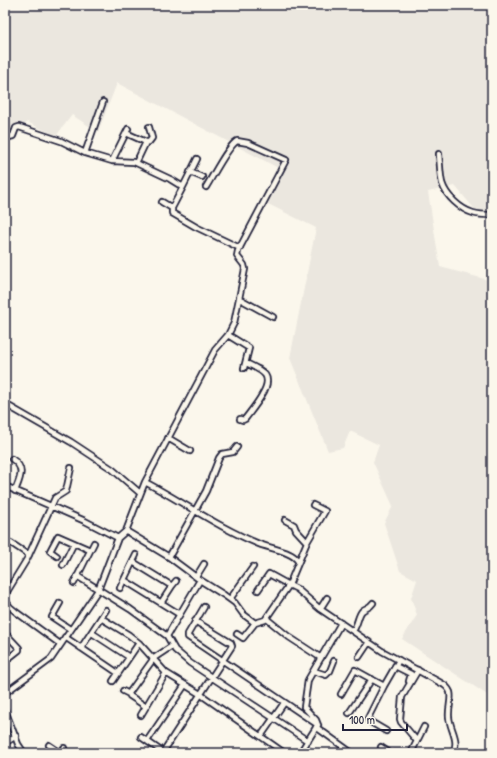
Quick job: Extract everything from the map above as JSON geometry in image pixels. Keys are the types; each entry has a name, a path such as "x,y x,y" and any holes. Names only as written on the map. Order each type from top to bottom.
{"street":[{"path":"85,153 103,102"},
{"path":"5,138 13,136 16,128 19,127 61,141 85,153 112,161 136,163 170,179 183,187"},
{"path":"136,163 146,142 149,142 152,138 149,127"},
{"path":"112,161 127,131 146,142"},
{"path":"5,693 50,659 98,590 118,538 126,531 145,482 215,350 228,335 234,323 245,269 244,264 237,256 286,160 238,140 225,155 206,187"},
{"path":"439,154 442,182 450,196 462,207 471,212 492,215"},
{"path":"197,159 172,208 172,213 196,227 240,248"},
{"path":"190,172 202,177"},
{"path":"162,202 172,208"},
{"path":"240,299 272,317"},
{"path":"228,335 249,348 245,365 261,370 268,380 268,384 256,406 245,419 240,419"},
{"path":"5,404 71,442 112,469 140,493"},
{"path":"168,438 190,451"},
{"path":"169,557 206,491 219,458 222,454 233,452 237,447"},
{"path":"12,459 20,466 21,470 20,479 15,491"},
{"path":"5,594 29,555 55,498 66,492 71,468"},
{"path":"145,482 238,534 259,544 295,557 298,560"},
{"path":"5,486 85,521 118,538"},
{"path":"237,634 243,638 255,622 267,619 289,584 306,542 325,511 314,505"},
{"path":"285,520 294,525 296,530 306,542"},
{"path":"126,531 169,557 230,599 243,614 255,622"},
{"path":"57,556 50,551 58,536 90,550"},
{"path":"5,541 11,543 29,555"},
{"path":"63,565 74,543"},
{"path":"74,583 94,543"},
{"path":"120,588 136,555"},
{"path":"133,562 172,586"},
{"path":"167,636 204,564"},
{"path":"230,599 253,567"},
{"path":"258,590 269,574 289,584 320,609 369,642 449,689 449,716 456,740 453,753"},
{"path":"77,576 167,636 172,646 190,663 308,741"},
{"path":"124,580 179,614"},
{"path":"161,603 176,581"},
{"path":"320,609 327,598"},
{"path":"5,600 16,612 60,644"},
{"path":"60,603 52,617 70,629"},
{"path":"353,631 362,611 370,607 373,603"},
{"path":"204,606 188,634 188,637 317,726 352,753"},
{"path":"82,648 106,610"},
{"path":"101,618 139,643 166,673 200,694 283,752"},
{"path":"267,619 289,637 322,658"},
{"path":"141,737 163,752 232,646 232,644 195,621"},
{"path":"300,753 317,726 316,720 304,706 307,683 341,623"},
{"path":"5,633 19,649 6,658"},
{"path":"92,633 129,657"},
{"path":"65,637 118,673"},
{"path":"359,657 369,642"},
{"path":"113,681 139,643"},
{"path":"129,694 154,658 172,646"},
{"path":"386,731 368,720 384,686 399,660"},
{"path":"314,671 326,675 330,671 334,661"},
{"path":"395,666 411,674 408,683 409,685"},
{"path":"341,694 355,670 384,686"},
{"path":"417,741 400,719 402,697 418,670"},
{"path":"141,715 166,673"},
{"path":"349,713 372,679"},
{"path":"147,741 185,685"},
{"path":"123,691 145,706"},
{"path":"260,736 284,703"},
{"path":"5,710 20,749 24,753"},
{"path":"411,753 424,726"},
{"path":"8,753 5,743 16,736"},
{"path":"49,746 61,753"},
{"path":"380,747 390,753"},
{"path":"274,753 277,748"},
{"path":"304,748 314,753"}],"shaded area":[{"path":"5,5 492,5 492,212 478,213 455,186 428,192 440,267 492,281 492,698 402,639 417,615 411,598 417,580 400,571 384,523 393,506 373,462 379,445 350,431 343,448 328,451 290,358 316,228 268,204 284,171 117,83 98,132 72,115 56,136 27,122 5,147"}]}
